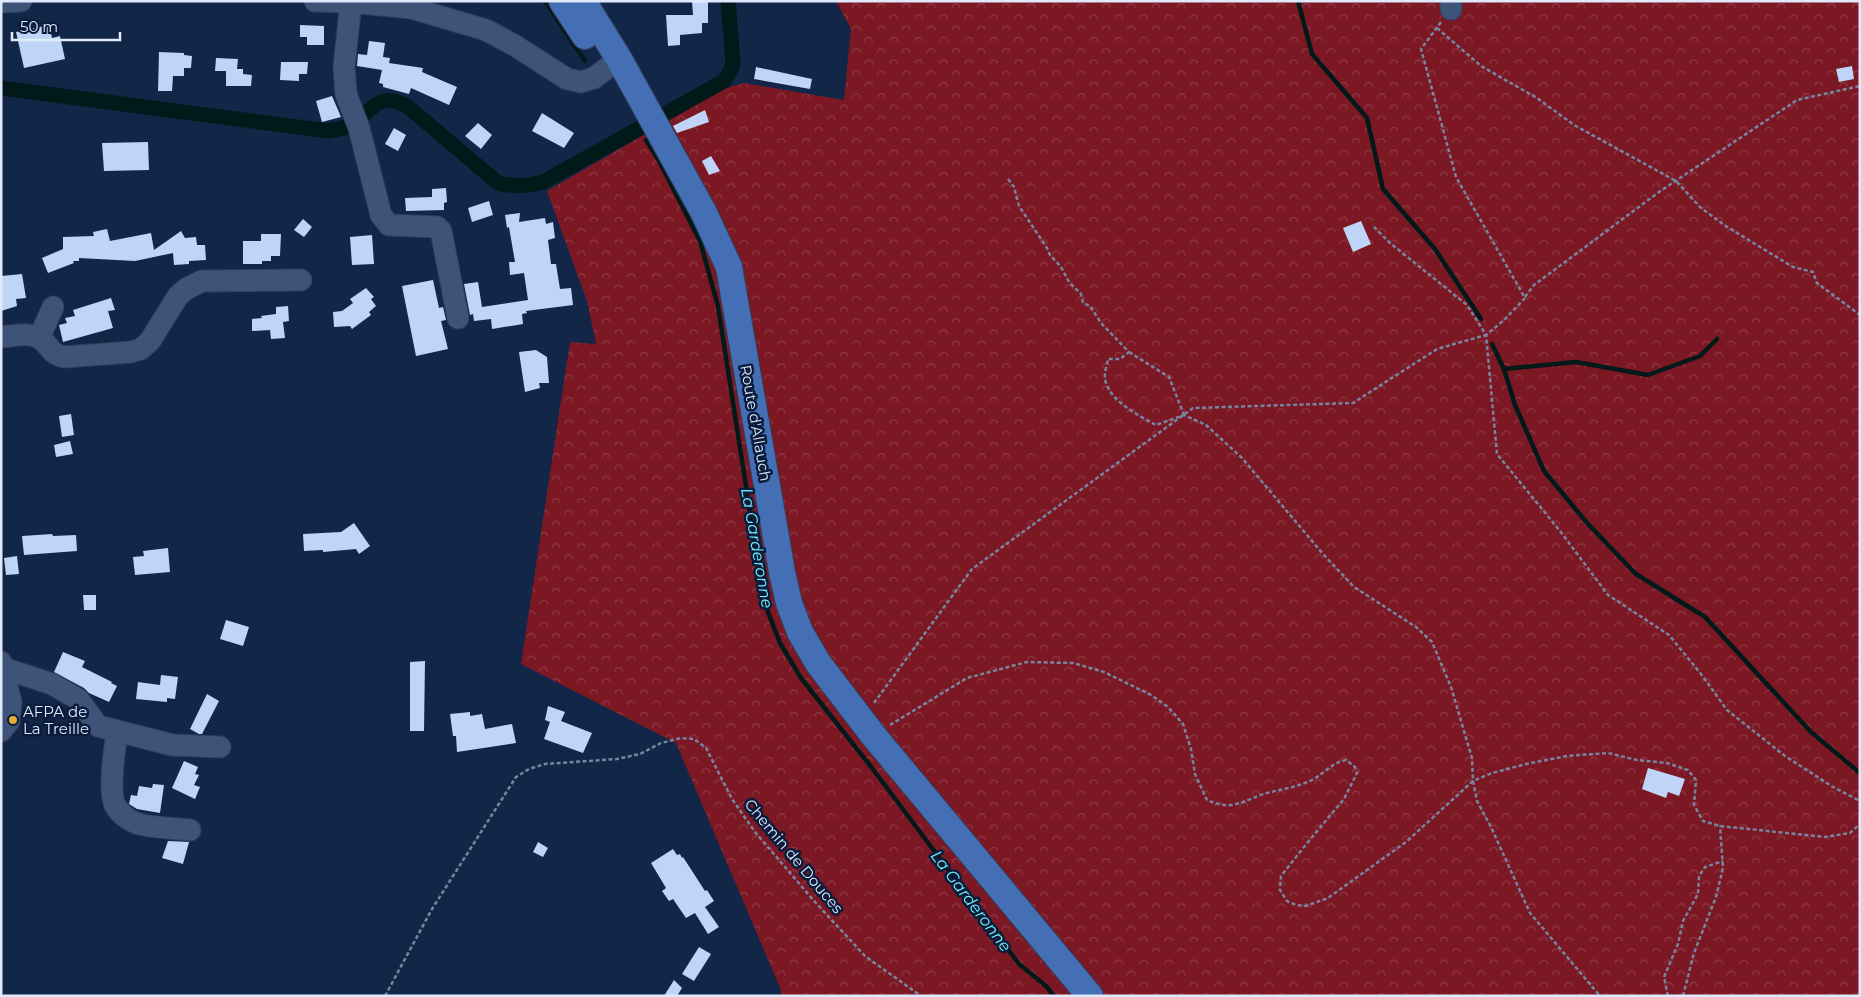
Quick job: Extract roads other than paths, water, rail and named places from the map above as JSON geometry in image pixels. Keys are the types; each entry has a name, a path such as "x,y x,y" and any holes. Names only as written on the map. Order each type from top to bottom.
{"main road":[{"name":"Route d'Allauch","path":"562,1 613,64 653,122 704,213 728,267 782,572 789,603 800,632 818,663 867,728 1090,996"},
{"name":"Route d'Allauch","path":"583,1 613,64"}],"street":[{"path":"1,2 21,1"},
{"path":"314,1 351,2 411,8 486,30 514,45 566,79 581,82 594,78 613,64"},
{"path":"351,2 344,67 346,94 356,121 381,215 388,225 437,227 441,231 458,318"},
{"path":"1,337 29,334 39,338 53,354 64,357 131,352 141,349 150,340 178,296 202,280 302,280"},
{"path":"39,338 53,307"},
{"path":"1,731 9,722 11,702 2,665"},
{"path":"2,665 52,684 78,699 98,726 172,745 220,747"},
{"path":"117,731 113,761 115,804 124,816 137,823 190,830"}],"waterway":[{"name":"La Garderonne","path":"545,1 585,61"},
{"path":"1,88 328,131 348,126 374,106 388,100 407,106 498,183 526,185 543,182 724,81 731,70 733,62 728,1"},
{"path":"1298,1 1312,54 1367,118 1383,189 1435,249 1481,319"},
{"name":"La Garderonne","path":"646,140 658,159 700,241 718,306 764,602 780,643 801,678 872,768 1019,964 1046,986 1054,996"},
{"path":"1492,344 1504,369 1576,362 1648,375 1700,356 1717,339"},
{"path":"1504,369 1515,405 1544,471 1588,524 1636,574 1705,617 1811,732 1860,773"}],"place":[{"name":"AFPA de La Treille","path":"13,720"}]}
